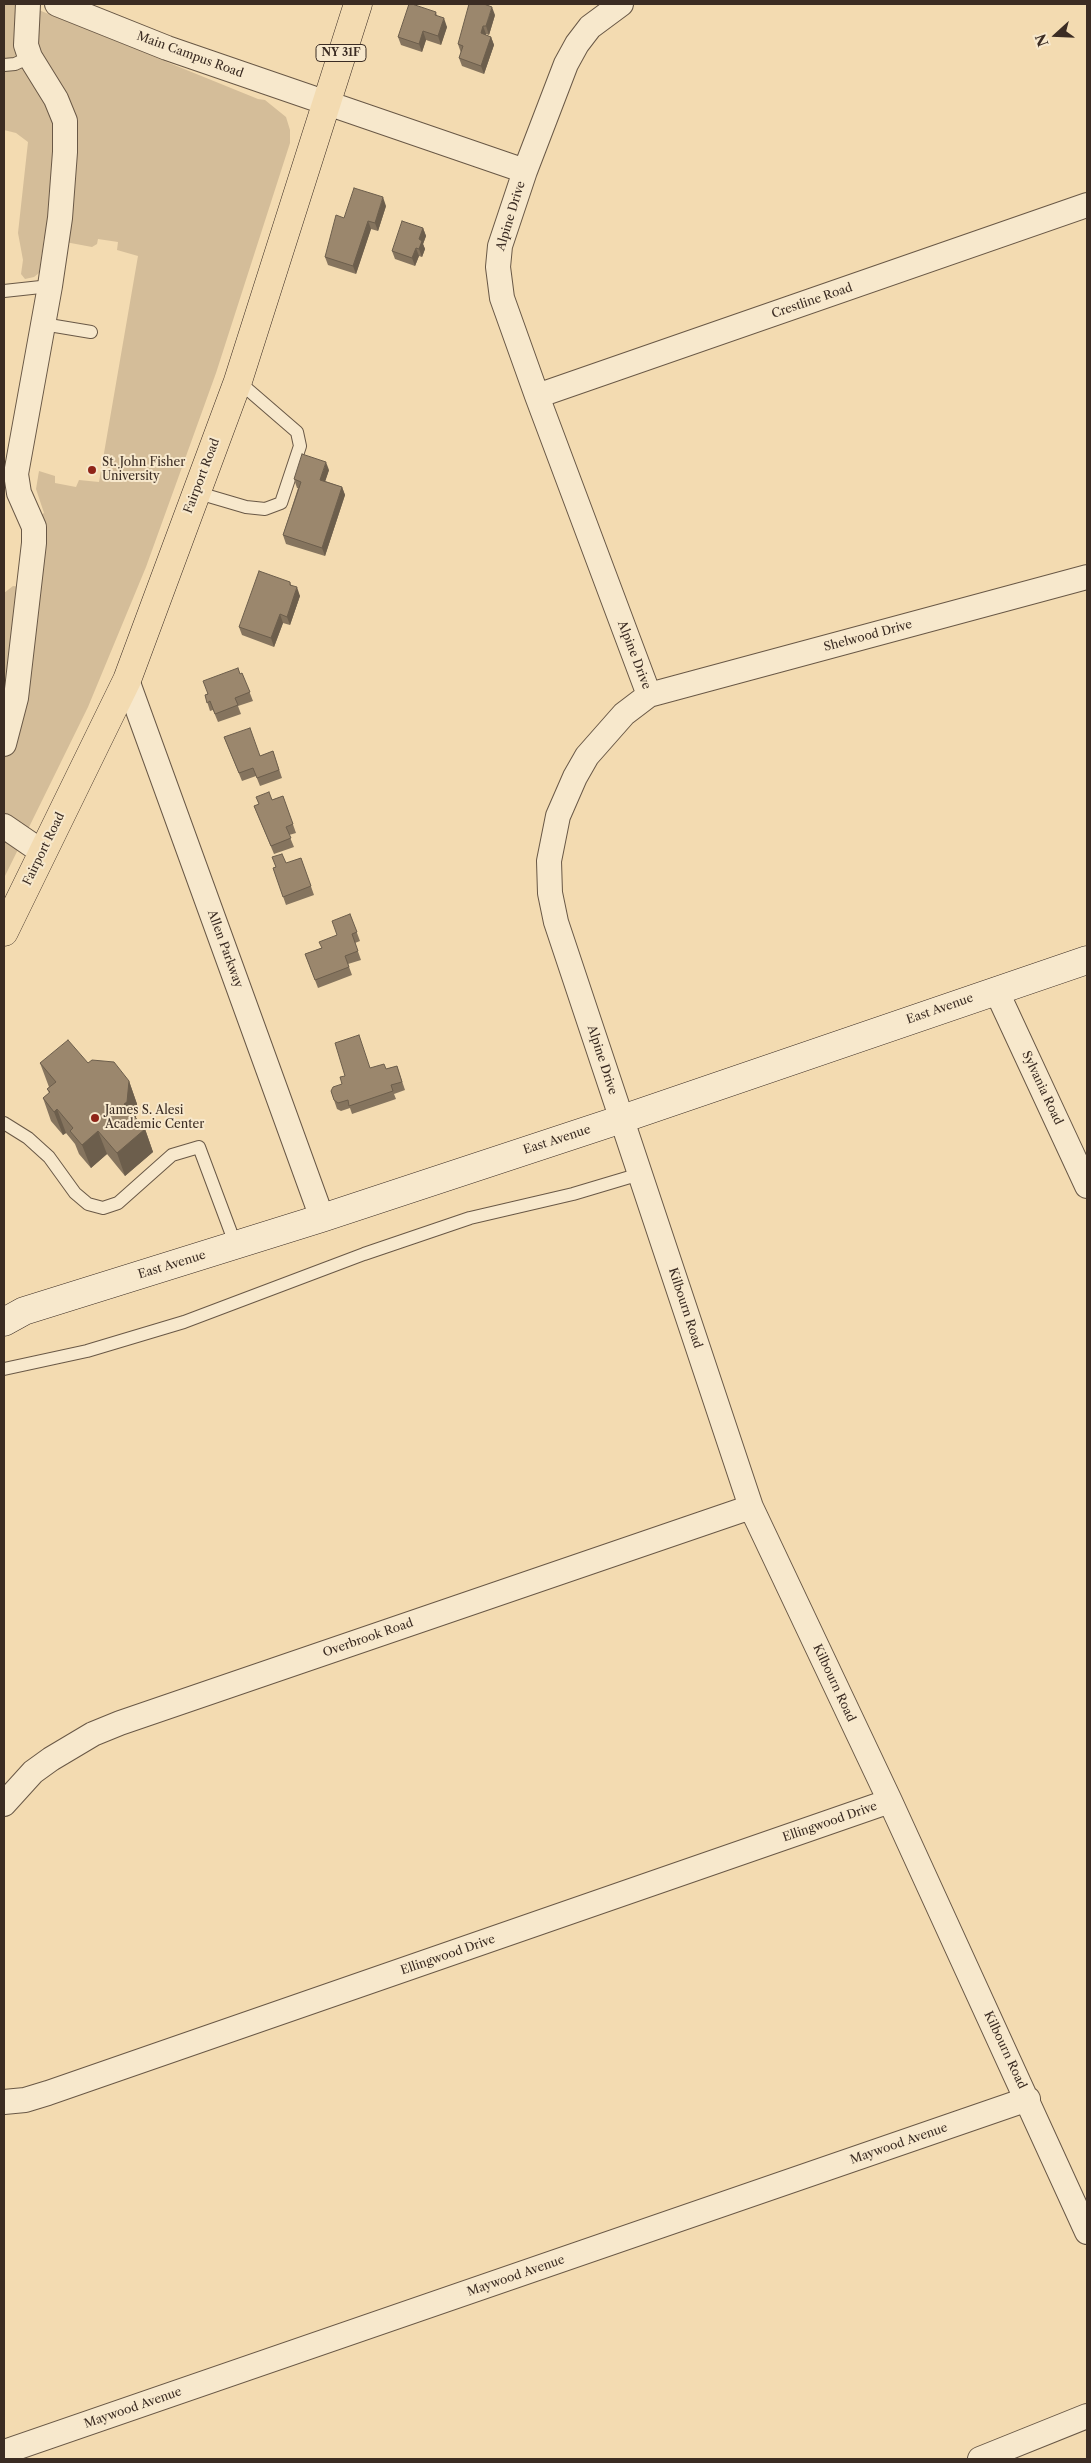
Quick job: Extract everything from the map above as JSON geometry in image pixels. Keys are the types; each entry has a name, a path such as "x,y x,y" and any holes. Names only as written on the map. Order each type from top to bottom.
{"main road":[{"name":"Fairport Road","path":"4,932 127,680 195,492 238,381 325,102 358,4"},
{"name":"East Avenue","path":"10,1314 322,1218 622,1119 1087,960"}],"street":[{"path":"4,744 34,544 34,527 18,493 16,474 50,286 60,218 66,152 65,121 56,99 30,58 26,46 28,4"},
{"name":"Main Campus Road","path":"57,4 167,48 325,102"},
{"name":"Alpine Drive","path":"621,4 606,13 590,28 576,44 566,64 525,171 500,246 498,267 502,298 649,695 624,714 587,756 574,777 558,816 549,861 550,893 556,922 622,1119"},
{"name":"Alpine Drive","path":"325,102 525,171"},
{"name":"Crestline Road","path":"537,396 1087,205"},
{"name":"Shelwood Drive","path":"649,695 1087,577"},
{"name":"Allen Parkway","path":"127,680 322,1218"},
{"path":"4,826 42,852"},
{"name":"Sylvania Road","path":"996,990 1087,1186"},
{"name":"Kilbourn Road","path":"622,1119 751,1507 1028,2099 1087,2232"},
{"name":"Overbrook Road","path":"4,1804 33,1772 51,1758 85,1738 120,1723 751,1507"},
{"name":"Ellingwood Drive","path":"4,2102 25,2100 48,2093 890,1802"},
{"name":"Maywood Avenue","path":"4,2452 1028,2099"},
{"path":"980,2459 1087,2416"}],"lane":[{"path":"4,65 16,64 30,58"},
{"path":"4,291 50,286"},
{"path":"43,324 91,332"},
{"path":"195,492 246,507 265,509 281,503 300,446 297,432 238,381"},
{"path":"4,1123 28,1138 49,1157 75,1193 88,1204 103,1208 118,1204 172,1155 199,1147 236,1246"},
{"path":"4,1369 87,1351 184,1322 364,1254 470,1218 573,1194 640,1174"}],"shaded area":[{"name":"St. John Fisher University","path":"4,4 24,4 258,99 265,100 286,117 290,130 290,143 216,373 146,567 88,707 4,878 4,593 13,586 38,589 41,515 44,513 36,489 39,471 55,476 55,483 76,487 79,480 99,482 138,256 117,250 118,242 98,239 97,244 92,247 44,238 39,273 34,277 25,279 21,274 23,260 18,233 28,142 16,133 4,130"}],"building":[{"path":"409,4 436,12 435,15 444,18 438,36 423,31 419,44 398,37"},
{"path":"469,4 484,4 492,7 486,26 483,26 481,33 491,37 481,66 459,58 463,46 458,44"},
{"path":"354,188 383,197 375,223 368,221 353,266 325,257 336,215 344,218"},
{"path":"402,221 423,228 419,239 422,241 419,249 416,248 412,258 392,251"},
{"path":"302,454 326,462 320,480 342,487 322,548 283,535 301,482 294,479"},
{"path":"259,571 290,582 290,585 297,587 287,617 280,614 271,638 239,627"},
{"path":"238,668 250,692 235,698 238,705 215,714 210,701 207,703 205,695 208,694 203,681"},
{"path":"250,728 260,756 273,751 279,770 257,778 253,768 239,773 224,737"},
{"path":"269,792 272,800 283,796 293,824 286,827 291,838 271,846 254,806 259,804 256,797"},
{"path":"282,854 286,863 301,858 311,886 283,897 273,868 276,867 272,857"},
{"path":"350,914 357,932 352,934 358,951 345,956 349,967 315,980 305,954 322,948 319,942 337,935 332,921"},
{"path":"359,1035 370,1068 384,1064 386,1069 397,1066 402,1082 391,1085 393,1091 349,1106 348,1100 338,1103 334,1100 331,1091 333,1087 342,1084 340,1077 345,1076 335,1043"},
{"name":"James S. Alesi Academic Center","path":"68,1040 88,1063 92,1060 114,1062 129,1081 127,1102 124,1104 145,1129 117,1153 98,1131 82,1145 70,1131 73,1128 57,1109 54,1112 43,1098 50,1092 47,1089 56,1082 40,1063"}],"place":[{"name":"St. John Fisher University","path":"92,470"},
{"name":"James S. Alesi Academic Center","path":"95,1118"}]}
